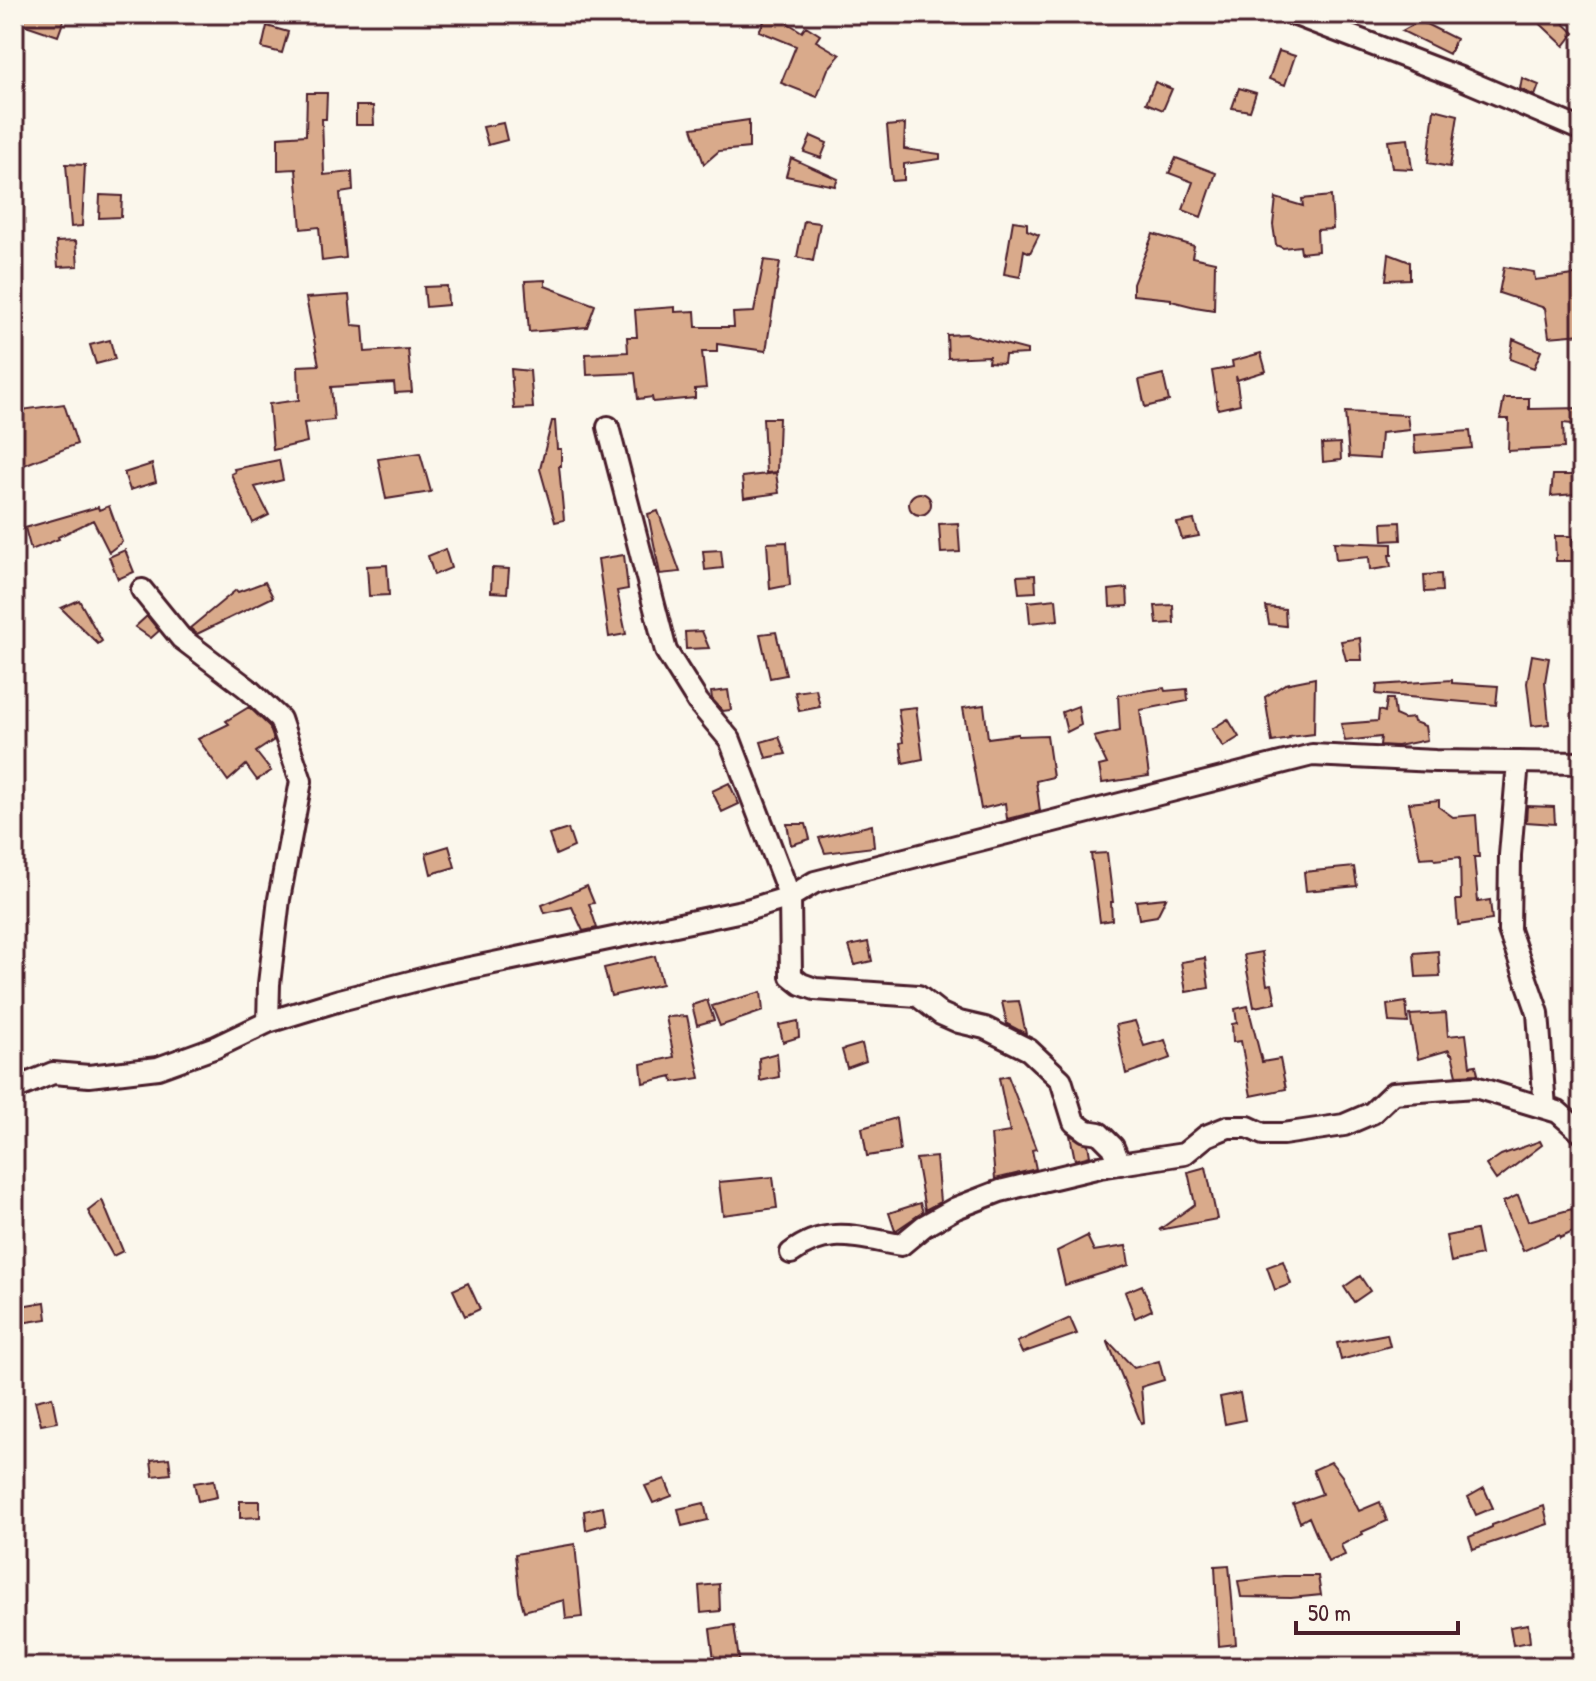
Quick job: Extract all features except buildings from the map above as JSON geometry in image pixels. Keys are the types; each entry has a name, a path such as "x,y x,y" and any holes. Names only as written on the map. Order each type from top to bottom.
{"street":[{"path":"1293,14 1460,78 1582,130"},
{"path":"608,427 666,651 698,702 730,740 790,897 791,976 815,989 918,996 941,1014 985,1028 1029,1050 1061,1080 1074,1122 1086,1131 1099,1133 1113,1147 1120,1164"},
{"path":"142,590 181,638 247,688 280,719 301,781 279,899 268,1022"},
{"path":"14,1089 53,1073 89,1076 158,1068 216,1047 268,1022 441,974 733,913 790,897 815,882 1312,755 1582,763"},
{"path":"1518,762 1510,855 1509,930 1538,1013 1545,1108"},
{"path":"791,1253 805,1242 823,1236 844,1236 901,1245 924,1226 977,1198 1057,1176 1184,1154 1206,1136 1228,1127 1248,1127 1263,1134 1283,1134 1344,1125 1372,1113 1393,1093 1475,1087 1558,1112 1582,1133"}]}
